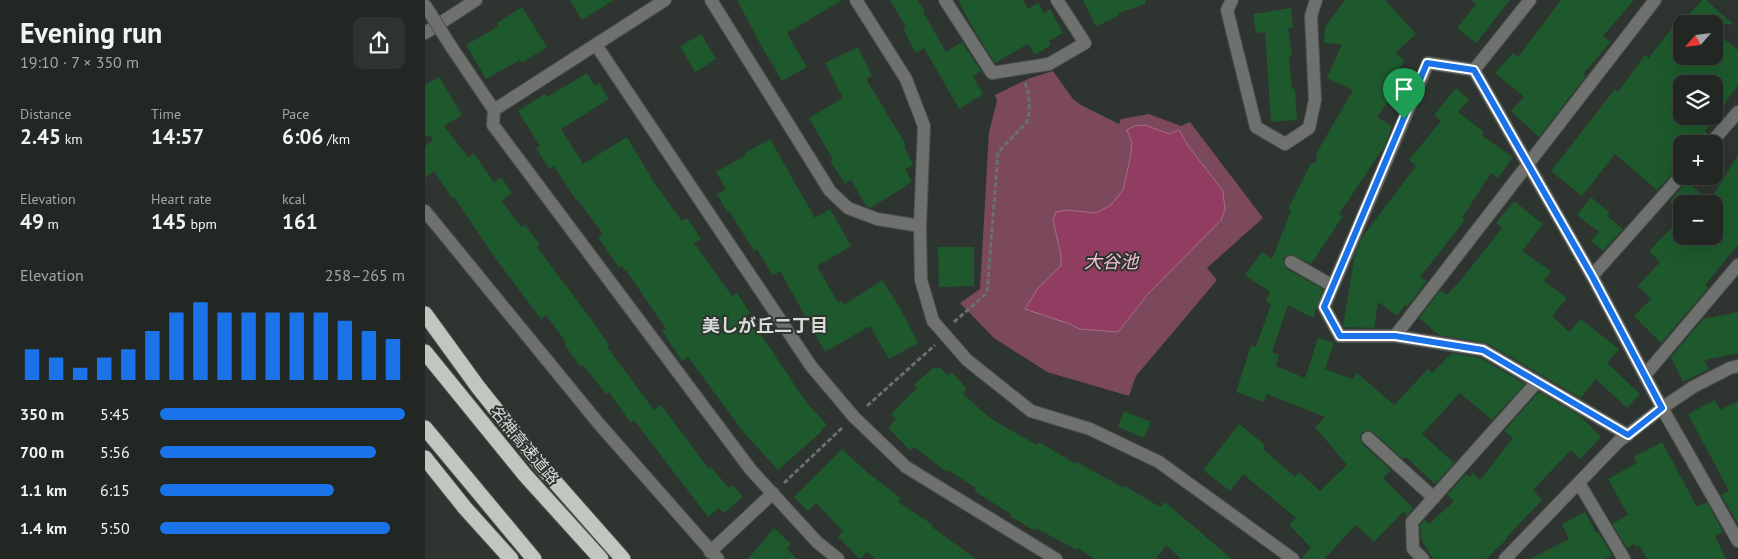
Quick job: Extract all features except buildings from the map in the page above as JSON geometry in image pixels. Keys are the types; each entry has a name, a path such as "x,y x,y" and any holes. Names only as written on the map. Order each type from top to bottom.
{"highway":[{"path":"425,314 478,387 541,466 623,559"},
{"name":"名神高速道路","path":"425,352 525,475 601,559"},
{"path":"425,428 534,559"},
{"path":"425,458 465,508 511,559"}],"street":[{"path":"425,32 476,0"},
{"path":"494,110 665,0"},
{"path":"711,0 830,191 848,208 877,219 920,226"},
{"path":"856,0 906,79 925,126 920,226 921,280 933,320 967,360 1031,411 1090,429 1159,462 1293,559"},
{"path":"945,0 992,73 1049,64 1085,43 1057,0"},
{"path":"1231,0 1227,10 1256,127 1285,144 1309,128 1315,100 1311,16 1316,0"},
{"path":"1474,70 1530,0"},
{"path":"1395,336 1655,0"},
{"path":"425,5 494,110 493,125 751,470 817,542 838,559"},
{"path":"596,45 811,366 854,417 906,466 1056,559"},
{"path":"1474,70 1427,63 1324,307 1340,336 1395,336 1483,350 1628,435"},
{"path":"1474,70 1592,276 1662,408 1738,541"},
{"path":"1718,135 1738,112"},
{"path":"1592,276 1673,185"},
{"path":"425,211 600,425 714,555 773,494"},
{"path":"1291,262 1333,286"},
{"path":"1645,375 1738,265"},
{"path":"1505,559 1618,442 1693,387 1738,366"},
{"path":"1423,559 1413,549 1412,522 1537,382"},
{"path":"1368,438 1434,498"},
{"path":"1579,483 1624,559"}],"path":[{"path":"943,332 987,293 998,152 1027,122 1029,114 1029,94 1020,69"}],"shaded area":[{"path":"1053,71 1073,99 1119,124 1121,119 1149,114 1181,126 1190,122 1263,218 1207,268 1217,280 1136,376 1129,396 1047,372 994,338 960,303 980,289 989,132 997,101 995,95 1030,78"}],"water":[{"name":"大谷池","path":"1145,125 1169,134 1179,130 1189,147 1223,191 1225,210 1221,220 1148,294 1118,332 1079,329 1070,324 1025,309 1038,288 1061,266 1061,255 1053,220 1056,212 1066,210 1096,213 1111,205 1123,190 1130,159 1132,143 1127,130 1134,126"}],"district":[{"name":"美しが丘二丁目","path":"765,326"}],"route":[{"path":"1427,63 1474,70 1592,276 1662,408 1628,435 1483,350 1395,336 1340,336 1324,307 1404,119 1427,63"}]}
